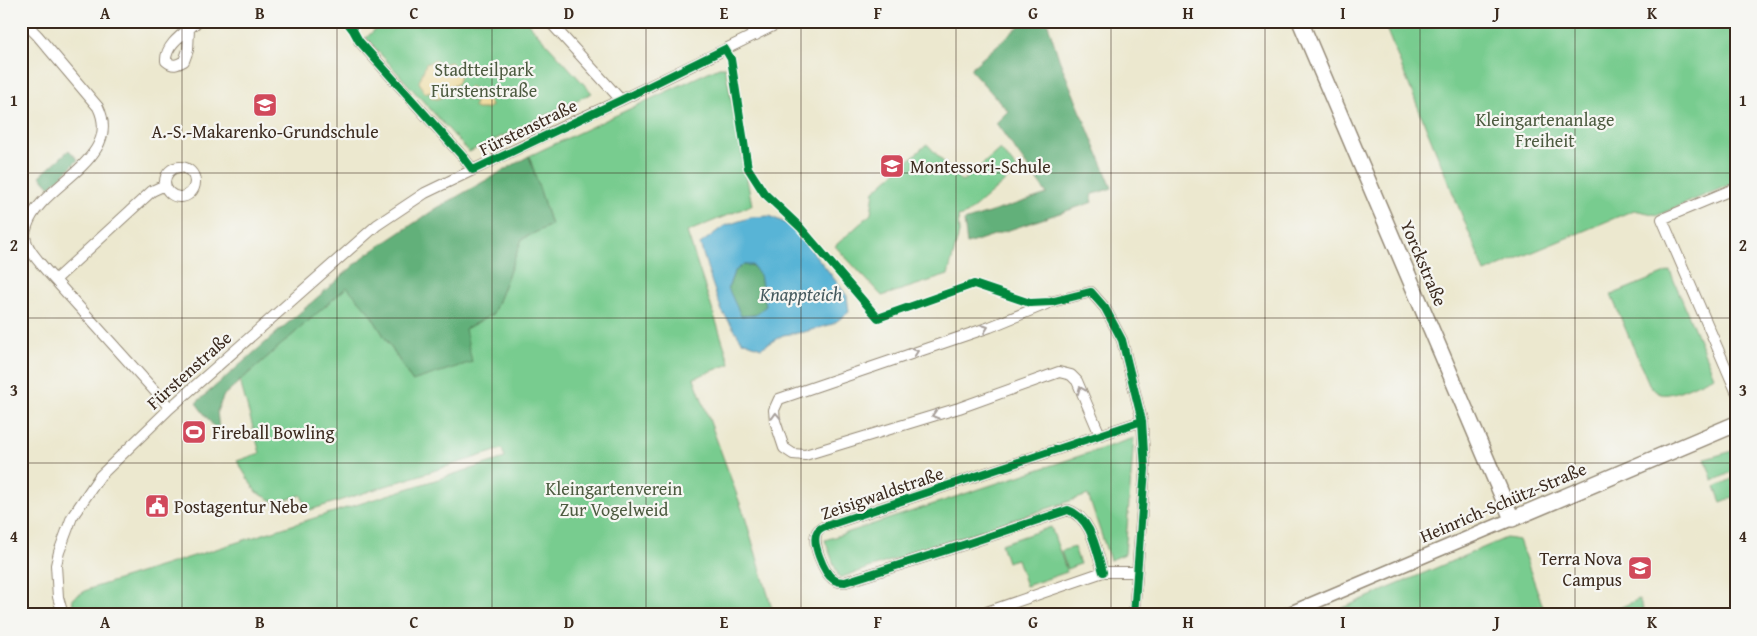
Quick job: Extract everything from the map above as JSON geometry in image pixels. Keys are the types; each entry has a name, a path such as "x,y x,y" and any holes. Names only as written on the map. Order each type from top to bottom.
{"main road":[{"name":"Yorckstraße","path":"1300,21 1512,519"},
{"name":"Heinrich-Schütz-Straße","path":"1512,519 1736,424"}],"street":[{"path":"30,21 32,30 98,107 104,118 104,132 91,157 30,216 24,235 30,250 55,280 170,408"},
{"path":"189,29 198,21"},
{"path":"549,21 621,100"},
{"path":"744,21 756,35"},
{"name":"Fürstenstraße","path":"64,615 58,597 56,565 59,552 72,517 100,476 170,408 377,225 426,192 783,21"},
{"name":"Fürstenstraße","path":"359,41 464,158 472,170"},
{"path":"55,280 152,191 165,185"},
{"path":"1736,188 1662,219 1736,391"},
{"path":"1100,435 1077,381 1070,375 1059,372 959,408 805,455 793,454 784,448 775,421 774,410 779,399 990,327 1051,302 1092,292 1105,308 1122,340 1142,421 1145,468 1134,615"},
{"name":"Zeisigwaldstraße","path":"1103,572 1086,523 1076,513 1068,510 844,582 835,581 823,567 815,542 816,533 822,526 1142,421"},
{"name":"Heinrich-Schütz-Straße","path":"1286,615 1512,519"},
{"path":"978,615 1103,572 1136,572"}],"green space":[{"name":"Stadtteilpark Fürstenstraße","path":"384,21 416,21 421,26 426,21 526,21 592,93 469,152 366,38"},
{"path":"1025,21 1047,21 1059,59 1112,188 1091,195 1093,202 967,244 964,221 1047,194 996,123 1008,111 970,69"},
{"name":"Kleingartenanlage Freiheit","path":"1383,21 1736,21 1736,182 1658,215 1634,210 1485,272"},
{"name":"Kleingartenverein Zur Vogelweid","path":"719,67 725,67 752,205 687,232 730,364 694,378 745,517 774,615 74,615 72,609 73,598 89,589 505,458 502,449 307,511 301,495 277,503 256,492 237,461 260,453 240,381 348,286 369,312 412,381 465,329 493,314 522,239 551,225 529,156"},
{"path":"927,144 962,182 1000,149 1018,170 967,214 958,217 959,233 948,275 882,296 835,246 871,214 874,191"},
{"path":"69,150 78,160 50,187 40,176"},
{"path":"529,156 551,225 522,239 493,314 465,329 472,362 412,381 369,312 347,287 224,395 217,411 219,430 217,431 196,403 366,255 437,208"},
{"path":"743,265 752,265 760,275 766,306 755,315 740,316 728,289 734,272"},
{"path":"1670,271 1714,376 1680,391 1661,394 1649,384 1611,295"},
{"path":"1134,438 1125,554 1110,560 1088,495 839,578 825,540"},
{"path":"1736,450 1736,470 1713,481 1705,459"},
{"path":"1736,477 1736,496 1721,502 1715,487"},
{"path":"1051,527 1067,572 1026,586 1017,559 1007,562 1001,544"},
{"path":"1506,538 1519,540 1546,615 1326,615"},
{"path":"1074,547 1080,564 1067,569 1061,551"},
{"path":"1639,599 1646,615 1604,615"}],"sand":[{"path":"434,60 441,64 451,62 458,70 459,75 456,85 447,87 449,91 447,95 437,99 432,98 430,91 425,93 419,82 426,64"},
{"path":"470,86 480,94 478,100 485,98 489,100 491,106 486,109 474,107 475,101 466,99 466,92"}],"water":[{"name":"Knappteich","path":"770,216 791,226 847,296 849,312 833,324 804,332 783,335 761,348 742,341 722,311 700,244 724,226 752,217","holes":["743,265 752,265 760,275 766,306 755,315 741,316 728,288 734,272"]}],"cycle path":[{"path":"346,21 359,41 473,170 725,49 731,59 748,168 764,193 800,227 878,318 974,284 1030,303 1051,302 1091,292 1105,308 1122,340 1142,421 1145,469 1134,615"},
{"path":"1103,572 1088,527 1076,514 1068,510 845,582 839,582 829,576 819,557 816,537 817,531 823,527 1142,421"}],"place":[{"name":"A.-S.-Makarenko-Grundschule","path":"265,105"},
{"name":"Montessori-Schule","path":"892,166"},
{"name":"Fireball Bowling","path":"194,432"},
{"name":"Postagentur Nebe","path":"157,506"},
{"name":"Terra Nova Campus","path":"1640,568"}]}
